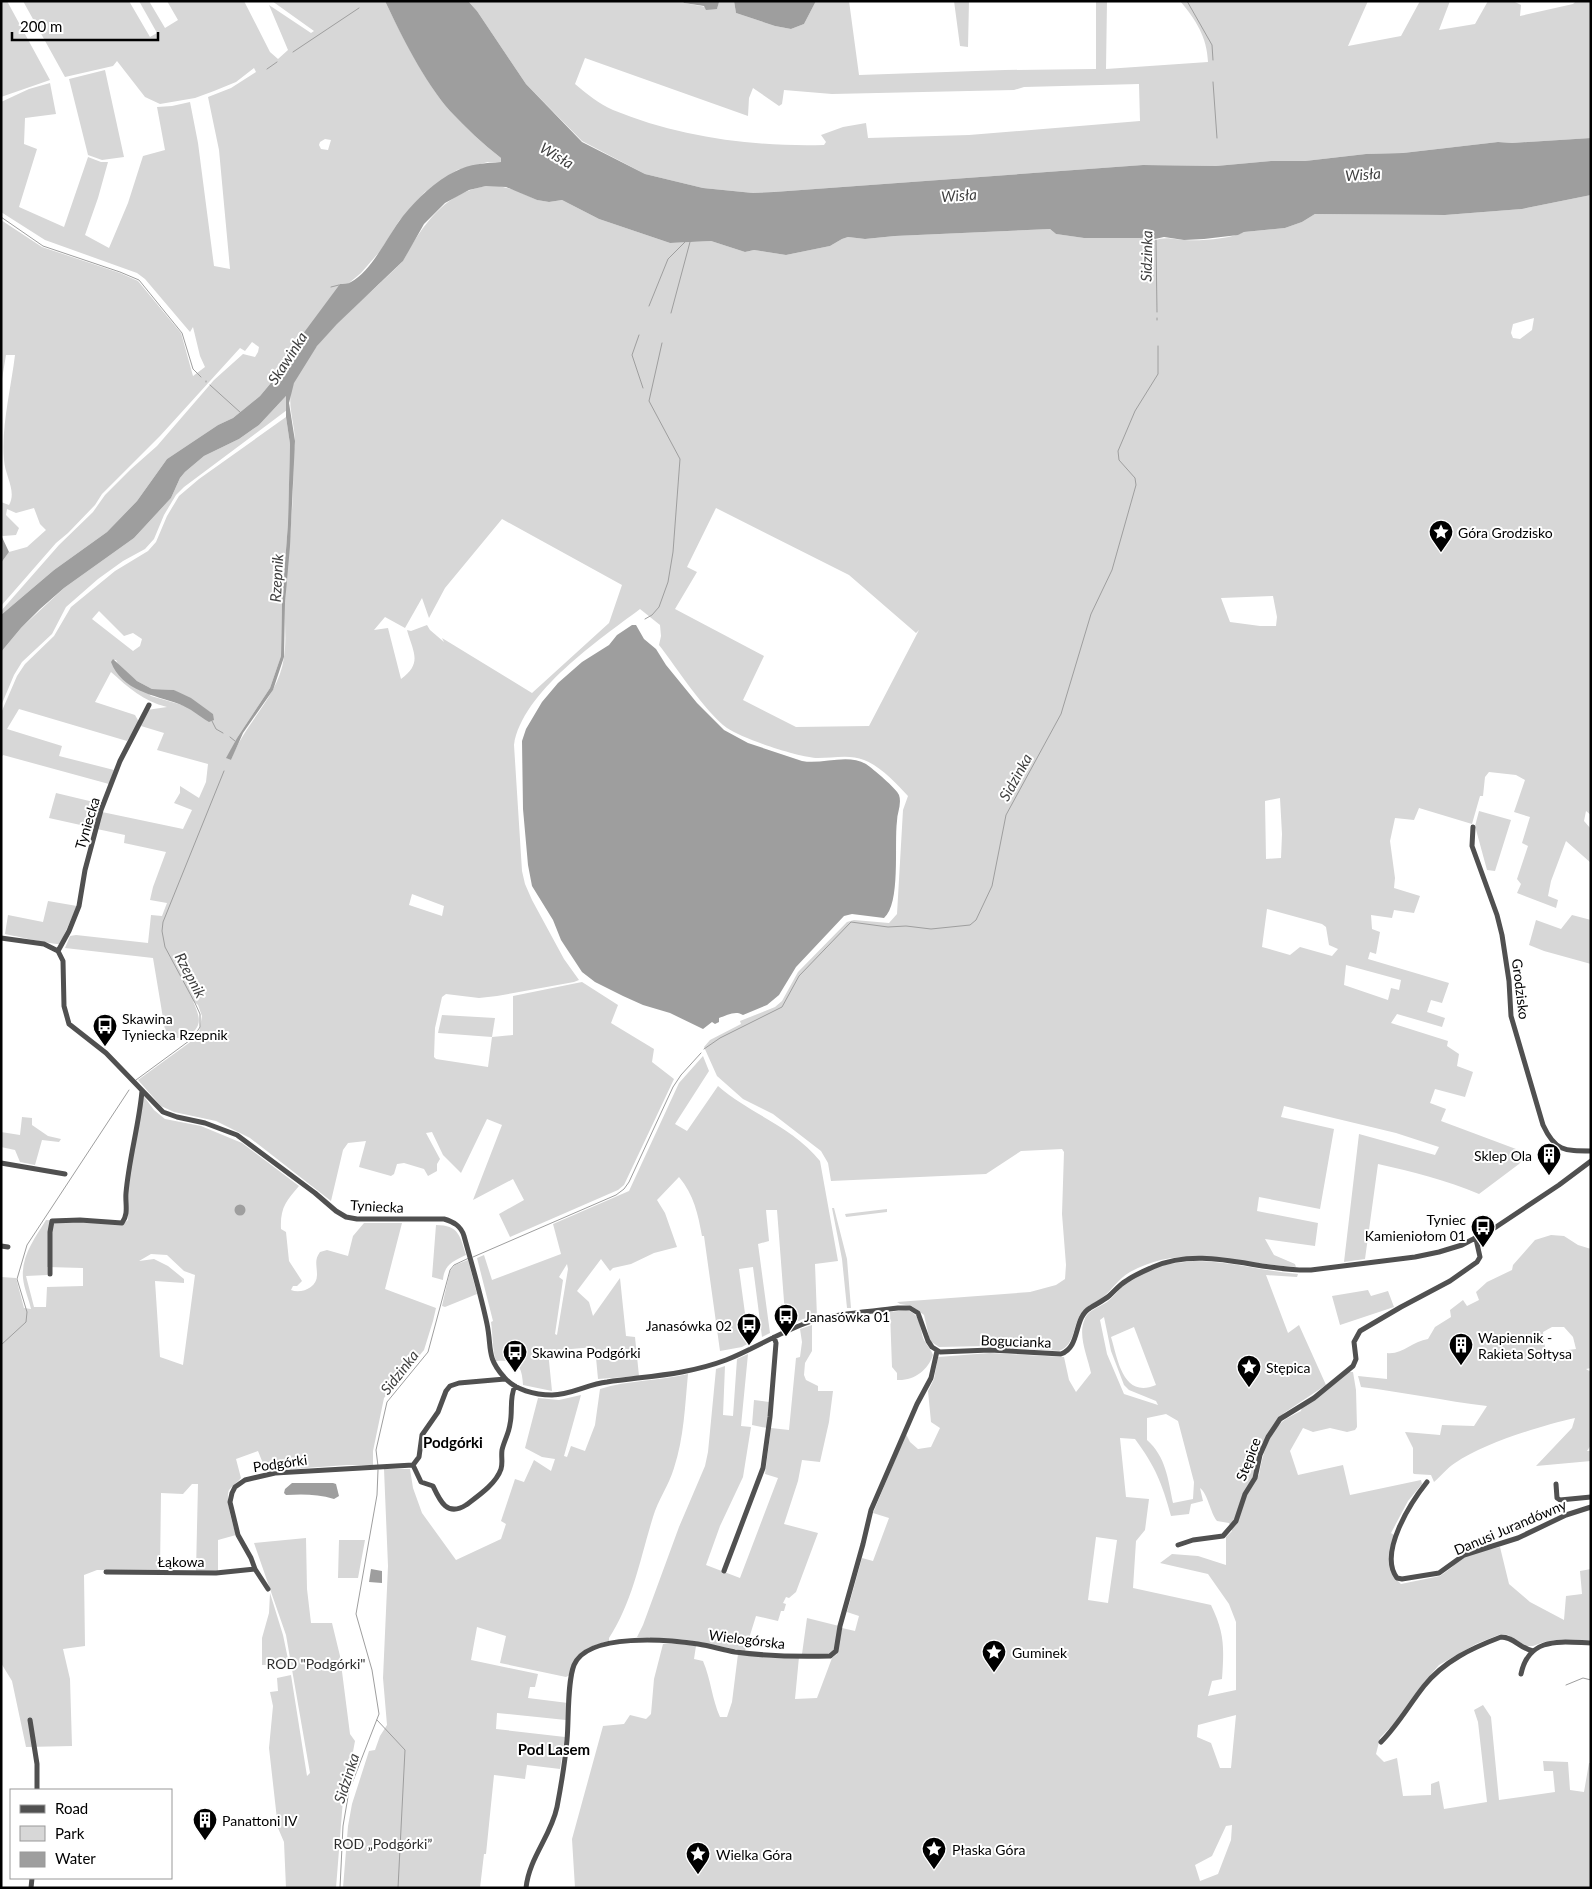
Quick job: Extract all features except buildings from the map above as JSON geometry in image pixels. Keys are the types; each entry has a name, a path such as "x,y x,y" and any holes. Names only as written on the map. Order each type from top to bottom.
{"street":[{"name":"Tyniecka","path":"149,705 120,761 101,810 87,863 79,906 69,931 58,951 63,961 64,1006 69,1024 106,1053 156,1106 169,1115 205,1123 237,1135 340,1214 357,1219 448,1220 456,1224 462,1231 469,1253 487,1324 491,1357 506,1379 515,1386 530,1392 559,1395 607,1382 673,1375 726,1360 774,1337"},
{"name":"Grodzisko","path":"1472,827 1472,846 1502,935 1509,982 1511,1016 1543,1126 1550,1139 1566,1151 1591,1151"},
{"path":"1,938 44,944 58,951"},
{"path":"50,1274 50,1232 52,1221 80,1220 122,1223 126,1217 126,1194 142,1091"},
{"name":"Bogucianka","path":"937,1350 947,1352 990,1350 1049,1354 1065,1352 1073,1344 1084,1311 1110,1296 1127,1280 1156,1266 1174,1260 1215,1259 1297,1271 1423,1256 1462,1245 1476,1239 1559,1185 1591,1161"},
{"path":"1,1163 65,1174"},
{"name":"Stępice","path":"1178,1545 1193,1540 1223,1536 1236,1521 1245,1494 1255,1478 1260,1455 1268,1437 1280,1419 1319,1394 1353,1366 1356,1359 1354,1342 1360,1331 1450,1281 1477,1262 1480,1257 1476,1239"},
{"path":"1,1246 8,1247"},
{"path":"724,1571 736,1535 759,1482 763,1468 770,1417 776,1343 774,1337 806,1323 828,1317 905,1308 918,1313 928,1341 937,1350"},
{"name":"Wielogórska","path":"526,1888 532,1861 548,1832 556,1808 567,1740 571,1679 574,1666 583,1654 601,1645 616,1642 642,1641 679,1642 735,1652 778,1656 830,1656 836,1651 840,1626 871,1510 916,1404 931,1378 937,1350"},
{"path":"506,1379 459,1383 450,1386 446,1391 438,1412 422,1435 419,1457 413,1465 422,1482 433,1486 442,1504 451,1509 461,1508 476,1498 498,1476 502,1467 502,1450 511,1424 512,1393 515,1386"},
{"name":"Podgórki","path":"268,1589 255,1569 238,1535 233,1519 231,1498 235,1486 245,1480 275,1473 413,1465"},
{"name":"Danusi Jurandówny","path":"1427,1482 1405,1512 1393,1546 1393,1570 1397,1578 1402,1580 1439,1573 1464,1555 1518,1538 1566,1515 1591,1508"},
{"path":"1556,1484 1558,1499 1591,1497"},
{"name":"Łąkowa","path":"106,1572 216,1573 255,1569"},
{"path":"1381,1742 1402,1718 1424,1686 1455,1657 1501,1637 1506,1637 1525,1649 1533,1651"},
{"path":"1521,1674 1533,1651 1542,1645 1549,1643 1591,1643"},
{"path":"30,1720 37,1764 37,1789"}],"green space":[{"path":"1,1 7,1 50,80 1,97"},
{"path":"23,1 129,1 150,37 157,33 139,1 149,1 165,28 178,20 167,1 244,1 270,52 278,59 288,50 269,5 311,33 314,31 272,1 385,1 414,58 441,99 468,130 501,158 501,162 488,162 457,170 425,192 399,221 381,250 361,273 349,283 291,350 275,378 260,396 233,418 218,425 167,459 137,501 107,532 54,570 1,615 1,611 59,545 93,512 105,495 157,446 214,380 243,354 255,357 259,347 252,342 245,351 240,348 160,436 102,494 95,505 56,543 1,606 1,563 9,552 27,547 46,530 40,524 34,508 16,513 7,509 6,515 19,528 16,535 1,535 1,502 9,505 12,494 5,466 3,447 15,355 6,355 1,385 1,220 42,247 120,273 138,281 181,333 193,376 205,367 200,356 193,327 190,332 145,279 137,273 45,240 1,212 1,102 29,89 50,83 56,114 25,118 24,144 37,149 19,207 64,227 88,157 101,162 108,162 85,235 109,248 128,203 143,156 165,150 157,107 190,102 198,143 214,266 230,269 219,150 208,97 231,88 256,72 254,68 236,82 195,98 160,104 145,97 117,61 113,66 65,77","holes":["325,139 331,140 328,150 321,149 320,142"]},
{"path":"468,1 682,1 684,3 717,9 719,1 734,1 736,13 775,26 791,29 804,24 816,1 849,1 859,75 1096,69 1096,1 1107,1 1106,69 1208,62 1200,29 1180,1 1368,1 1348,46 1401,36 1420,1 1450,1 1439,30 1475,24 1488,1 1513,1 1521,5 1520,16 1573,4 1576,1 1591,1 1591,138 1512,143 1498,142 1403,153 1366,154 1305,161 1271,161 1216,166 1143,165 774,192 753,193 703,188 645,174 582,141 526,84 477,11","holes":["585,58 748,116 749,98 753,88 779,106 782,104 784,90 832,94 1014,90 1024,87 1139,84 1140,121 969,135 868,138 866,123 843,127 821,135 826,142 824,145 744,142 664,127 608,108 593,99 575,84"]},
{"path":"954,1 969,1 968,47 960,46"},
{"path":"105,70 124,157 102,160 88,155 69,79"},
{"path":"495,185 515,190 537,200 549,202 562,200 599,219 670,243 711,241 745,252 754,250 786,255 830,246 848,237 865,239 1050,229 1056,234 1084,238 1148,238 1153,241 1165,238 1207,240 1244,232 1285,228 1302,222 1315,214 1445,215 1522,209 1591,195 1591,815 1586,811 1584,821 1591,829 1591,863 1566,841 1551,881 1548,896 1558,900 1556,908 1517,893 1521,884 1517,879 1528,846 1522,843 1530,817 1514,812 1525,780 1516,775 1489,772 1485,777 1483,796 1480,796 1472,824 1419,808 1414,820 1395,818 1390,841 1395,878 1394,888 1420,896 1414,913 1394,910 1392,918 1371,915 1372,929 1380,932 1376,954 1370,952 1368,959 1449,983 1442,1003 1431,1000 1427,1012 1445,1018 1442,1027 1397,1014 1391,1023 1448,1041 1447,1046 1459,1054 1457,1066 1473,1072 1465,1097 1435,1089 1430,1103 1446,1109 1441,1121 1527,1153 1519,1164 1479,1194 1442,1180 1378,1164 1365,1259 1344,1262 1359,1134 1435,1155 1439,1147 1396,1133 1284,1106 1281,1117 1334,1129 1320,1209 1259,1197 1257,1211 1318,1223 1315,1246 1265,1239 1274,1255 1295,1264 1296,1267 1212,1257 1170,1258 1150,1263 1122,1277 1102,1298 1081,1313 1069,1343 1059,1351 985,1346 939,1347 930,1341 924,1315 912,1306 897,1302 1030,1292 1056,1285 1065,1279 1066,1265 1062,1214 1064,1152 1062,1149 1021,1151 986,1174 831,1181 828,1163 821,1151 773,1114 743,1099 717,1076 704,1047 710,1040 741,1024 740,1021 775,1007 782,1001 798,972 847,922 854,920 889,923 897,914 903,810 908,796 882,771 859,758 818,758 798,755 758,742 727,728 710,712 659,645 661,636 660,625 640,609 565,668 531,706 520,725 514,745 522,871 525,884 564,959 579,980 497,996 479,998 446,994 442,997 435,1028 434,1057 436,1059 488,1067 492,1037 513,1035 513,996 582,982 618,1005 611,1023 654,1049 652,1062 674,1079 624,1185 618,1190 510,1237 499,1214 524,1200 513,1179 473,1200 502,1125 487,1119 461,1173 443,1155 432,1132 426,1133 440,1159 437,1164 437,1171 428,1176 424,1169 404,1163 397,1164 394,1174 391,1176 359,1167 366,1141 348,1143 343,1150 331,1201 250,1138 216,1121 174,1112 161,1106 138,1080 193,1040 199,1032 202,1016 198,1005 193,1001 198,1013 199,1022 191,1034 185,1039 166,1036 153,958 65,948 70,936 76,935 148,943 151,915 162,916 167,903 150,900 166,852 124,843 125,835 97,829 102,812 183,829 192,810 174,803 180,793 180,786 199,798 206,782 208,764 157,750 164,733 141,726 147,710 167,707 143,698 111,672 95,702 135,715 139,722 127,741 19,709 7,729 62,746 59,756 114,770 109,784 3,755 1,758 1,713 17,676 25,664 54,636 71,607 115,571 148,551 156,542 167,516 179,496 199,479 286,417 290,444 281,656 270,688 237,738 227,758 231,760 244,734 275,685 284,657 285,604 295,442 290,397 294,382 315,348 343,318 402,262 427,223 445,204 467,191","holes":["1534,318 1532,330 1520,339 1513,338 1511,333 1513,324","716,508 849,575 916,633 919,630 869,726 796,727 743,700 764,656 675,609 697,572 687,567","502,519 622,585 609,623 532,693 442,638 444,642 427,625 411,631 407,630 414,651 414,662 412,668 401,679 388,628 374,630 385,617 405,628 422,598 429,618 445,588","1273,596 1277,617 1276,626 1230,622 1221,598","99,611 124,636 133,633 142,639 140,646 133,651 92,619","112,660 116,660 119,666 137,681 152,689 174,690 213,714 151,696","1280,798 1281,858 1266,859 1265,801","412,894 444,906 442,916 409,905","1267,909 1322,924 1326,927 1329,945 1338,949 1332,956 1300,947 1290,955 1262,947","1346,965 1401,980 1399,990 1391,988 1388,1000 1344,985"]},
{"path":"286,396 287,410 176,495 164,515 154,539 145,549 123,561 98,579 66,607 52,634 22,662 14,675 1,706 1,652 21,628 64,588 134,538 171,498 180,478 185,472 204,456 239,439 259,425"},
{"path":"56,793 102,804 94,828 49,818"},
{"path":"1479,811 1511,820 1495,871 1487,870 1475,826"},
{"path":"48,901 77,906 60,944 5,934 8,915 43,922"},
{"path":"1572,915 1591,920 1591,964 1529,945 1536,920 1561,929"},
{"path":"442,1015 495,1018 492,1037 438,1033"},
{"path":"703,1056 709,1071 675,1124 687,1131 718,1086 730,1096 797,1139 820,1161 838,1261 815,1264 817,1317 803,1319 786,1327 777,1210 766,1210 769,1241 758,1244 770,1333 762,1337 753,1267 739,1269 749,1343 742,1347 720,1351 704,1236 702,1236 692,1198 679,1177 657,1200 665,1213 677,1247 654,1253 631,1264 613,1268 610,1271 601,1259 577,1291 589,1302 593,1316 620,1278 626,1336 635,1337 639,1376 598,1379 595,1347 548,1351 552,1391 523,1385 520,1368 514,1362 496,1361 491,1322 493,1321 477,1258 484,1255 492,1280 561,1254 553,1224 629,1191 679,1083","holes":["567,1264 568,1269 557,1335 555,1334 563,1280 559,1277"]},
{"path":"142,1094 154,1110 165,1119 201,1126 242,1143 299,1186 285,1205 281,1222 281,1229 286,1232 289,1261 302,1281 297,1286 293,1286 291,1290 299,1291 311,1287 316,1280 316,1260 320,1252 327,1250 348,1256 353,1236 364,1223 402,1223 385,1289 436,1308 424,1350 384,1398 373,1451 373,1465 266,1471 258,1451 236,1459 241,1478 229,1490 228,1500 236,1535 218,1540 218,1572 196,1571 198,1484 192,1484 183,1494 161,1493 160,1571 97,1570 84,1575 85,1646 63,1649 70,1679 72,1746 26,1747 12,1681 1,1663 1,1277 16,1278 24,1308 31,1309 24,1282 24,1262 33,1240 46,1220 123,1224 128,1220 127,1191","holes":["151,1254 167,1255 184,1271 195,1275 183,1365 160,1357 155,1281 184,1283 184,1279 168,1266 154,1259 139,1261","47,1267 83,1268 83,1286 47,1287 46,1307 34,1307 26,1276 47,1275"]},
{"path":"22,1117 32,1118 32,1125 48,1136 61,1139 59,1142 42,1140 35,1165 20,1162 15,1150 1,1147 1,1132 20,1135"},
{"path":"832,1208 834,1208 847,1259 851,1308 847,1308 842,1259"},
{"path":"887,1209 887,1212 846,1217 845,1214"},
{"path":"436,1225 454,1229 460,1237 466,1255 447,1267 443,1280 432,1277"},
{"path":"1551,1235 1564,1236 1578,1245 1591,1249 1591,1368 1586,1369 1591,1372 1591,1445 1587,1451 1591,1451 1591,1461 1536,1466 1572,1428 1575,1418 1529,1430 1496,1442 1452,1465 1434,1482 1431,1475 1414,1474 1413,1448 1405,1432 1440,1435 1442,1425 1474,1426 1487,1406 1361,1387 1358,1376 1387,1379 1387,1353 1398,1352 1417,1342 1428,1339 1435,1327 1451,1317 1450,1310 1463,1300 1467,1306 1479,1300 1476,1292 1487,1282 1512,1270 1513,1265 1535,1240","holes":["1552,1327 1564,1327 1573,1337 1576,1349 1552,1352 1545,1347 1543,1332"]},
{"path":"468,1260 477,1294 445,1307 442,1306 450,1271 455,1265"},
{"path":"1186,1262 1220,1263 1298,1274 1297,1277 1266,1275 1288,1333 1299,1325 1326,1385 1284,1413 1266,1438 1257,1456 1254,1478 1259,1475 1266,1446 1278,1426 1301,1411 1302,1407 1349,1372 1353,1372 1356,1390 1357,1427 1355,1430 1347,1432 1330,1428 1313,1432 1303,1428 1290,1451 1298,1475 1343,1465 1350,1495 1421,1480 1422,1484 1408,1501 1391,1533 1394,1535 1391,1552 1392,1575 1401,1584 1440,1576 1464,1555 1500,1547 1509,1584 1530,1602 1564,1620 1566,1596 1582,1594 1580,1571 1591,1569 1591,1640 1556,1640 1526,1646 1508,1635 1501,1634 1476,1644 1439,1665 1421,1686 1402,1715 1380,1738 1376,1754 1384,1762 1397,1758 1403,1796 1431,1795 1431,1784 1439,1781 1444,1809 1487,1802 1478,1722 1474,1710 1483,1705 1491,1717 1499,1800 1555,1792 1553,1771 1544,1771 1543,1761 1568,1762 1570,1790 1584,1792 1589,1763 1591,1763 1591,1888 575,1888 572,1839 603,1726 624,1724 630,1715 646,1719 651,1714 654,1679 663,1644 696,1646 694,1659 703,1661 720,1717 727,1717 732,1702 738,1654 774,1658 799,1657 795,1699 817,1698 832,1658 837,1654 842,1628 855,1631 859,1616 847,1612 862,1558 873,1561 889,1518 873,1513 906,1434 910,1442 918,1449 931,1447 940,1428 931,1422 928,1391 934,1379 938,1357 990,1353 1064,1357 1069,1380 1076,1392 1091,1373 1082,1334 1085,1317 1107,1302 1128,1281 1139,1274 1162,1266","holes":["1104,1317 1111,1351 1124,1385 1129,1390 1156,1401 1158,1405 1124,1394 1107,1354 1100,1320","1134,1327 1156,1385 1145,1388 1136,1387 1129,1382 1120,1366 1111,1337","1166,1414 1178,1421 1194,1482 1193,1499 1173,1503 1168,1477 1162,1461 1147,1440 1147,1418","1120,1438 1135,1439 1148,1458 1157,1475 1171,1516 1189,1514 1191,1504 1203,1501 1200,1488 1205,1494 1217,1521 1229,1523 1232,1531 1226,1537 1226,1565 1198,1556 1172,1554 1160,1563 1208,1574 1229,1604 1236,1622 1236,1690 1208,1696 1212,1681 1222,1679 1223,1658 1223,1641 1219,1624 1211,1605 1133,1588 1136,1541 1145,1530 1149,1499 1126,1497","1096,1537 1117,1540 1108,1603 1088,1600","1236,1715 1231,1768 1220,1768 1211,1743 1197,1737 1198,1725","1232,1825 1231,1840 1218,1874 1200,1881 1195,1865 1212,1856 1226,1826"]},
{"path":"1368,1290 1371,1296 1388,1291 1394,1307 1340,1325 1332,1296"},
{"path":"906,1310 917,1318 924,1340 933,1355 928,1365 920,1374 909,1379 897,1380 897,1373 892,1367 890,1312"},
{"path":"812,1325 812,1351 805,1363 804,1375 806,1380 818,1386 818,1391 833,1391 829,1422 820,1462 802,1460 798,1481 784,1524 818,1533 796,1592 789,1598 786,1597 783,1603 786,1604 784,1611 781,1611 778,1621 756,1616 745,1651 682,1639 637,1637 679,1527 705,1466 716,1369 725,1366 723,1415 733,1416 737,1359 748,1354 741,1426 751,1427 743,1477 720,1526 706,1565 740,1578 778,1478 765,1474 771,1428 789,1430 796,1358 800,1357 802,1342 800,1329"},
{"name":"ROD „Podgórki”","path":"688,1374 682,1433 674,1468 655,1511 630,1595 609,1641 594,1645 578,1655 570,1675 566,1677 500,1663 506,1636 477,1627 471,1660 538,1674 535,1687 530,1687 528,1698 568,1703 566,1720 497,1713 496,1729 565,1737 560,1769 527,1765 525,1779 494,1775 486,1854 484,1854 480,1888 343,1888 348,1826 352,1804 369,1751 375,1750 380,1736 387,1725 383,1678 388,1566 384,1469 410,1469 413,1488 422,1513 456,1560 501,1539 506,1524 501,1521 515,1479 524,1482 534,1460 551,1471 555,1459 542,1457 525,1448 538,1398 559,1400 581,1395 564,1456 567,1457 571,1446 585,1451 595,1425 600,1389"},
{"path":"754,1400 769,1402 767,1428 752,1425"},
{"name":"ROD \"Podgórki\"","path":"306,1538 307,1589 311,1623 332,1623 340,1656 350,1734 355,1741 352,1768 344,1787 336,1888 286,1888 284,1842 278,1828 269,1748 273,1706 270,1692 278,1691 277,1678 291,1675 307,1776 310,1773 286,1635 254,1543"},
{"path":"339,1540 365,1540 358,1578 338,1578"},
{"path":"270,1593 283,1635 289,1664 262,1665 262,1638 269,1613"},
{"path":"807,1618 839,1626 835,1649 828,1654 802,1654"}],"water":[{"path":"385,1 468,1 477,11 526,84 582,142 645,174 703,188 753,193 774,192 1143,165 1216,166 1271,161 1305,161 1366,154 1403,153 1498,142 1512,143 1591,138 1591,195 1522,209 1445,215 1315,214 1302,222 1285,228 1244,232 1238,235 1204,239 1184,240 1164,237 1146,241 1147,238 1084,238 1056,234 1050,229 865,239 848,237 830,246 786,255 754,250 745,252 711,241 670,243 599,219 562,200 549,202 537,200 506,187 486,186 469,190 445,203 424,224 403,261 337,324 317,346 294,383 289,403 295,441 285,603 284,657 273,690 243,733 231,760 226,758 270,688 281,656 290,444 286,417 286,396 259,425 239,439 204,456 185,472 180,478 171,498 134,538 64,588 21,628 1,652 1,615 54,570 107,532 137,501 167,459 218,425 233,418 260,396 275,378 291,350 340,284 351,282 366,270 403,216 427,190 448,175 466,167 501,162 501,158 468,130 440,99 414,58"},
{"path":"682,1 719,2 717,9 706,10 704,6 684,3"},
{"path":"734,1 816,1 804,24 791,29 775,26 736,13"},
{"path":"1,535 9,552 1,563"},
{"path":"632,625 636,625 644,639 656,649 666,665 697,703 724,730 748,743 802,761 818,762 851,759 859,761 866,764 884,779 897,792 900,798 896,831 895,887 893,900 884,918 852,914 844,916 796,967 779,995 767,1005 743,1015 734,1013 719,1018 719,1022 715,1024 712,1022 703,1029 670,1013 643,1005 623,996 595,982 582,972 561,940 553,920 532,886 528,865 523,809 522,741 526,729 542,702 558,683 582,662 609,645 617,635"},
{"path":"113,659 137,681 152,689 174,690 191,698 213,714 214,720 209,722 183,706 131,686 116,672 111,662"},
{"path":"240,1204 246,1210 240,1216 234,1210"},
{"path":"292,1483 333,1483 336,1484 339,1496 334,1499 310,1495 286,1495 284,1493 285,1489"},
{"path":"371,1569 382,1571 382,1583 369,1582"}],"waterway":[{"path":"1187,1 1212,45 1213,60"},
{"path":"293,52 359,8"},
{"path":"267,69 277,62"},
{"path":"1213,82 1217,138"},
{"path":"1,217 43,246 139,280 182,333 193,369 201,377"},
{"name":"Sidzinka","path":"1156,240 1157,312"},
{"path":"649,306 668,259 685,242"},
{"path":"671,313 690,242"},
{"path":"331,287 339,285"},
{"path":"639,335 632,355 643,388"},
{"path":"645,619 652,615 659,607 668,582 673,552 680,459 649,401 662,343"},
{"name":"Sidzinka","path":"704,1049 720,1038 782,1007 799,976 851,922 888,927 906,926 931,929 970,925 976,920 992,886 1006,815 1061,714 1091,614 1112,570 1136,485 1135,478 1119,460 1118,451 1135,411 1158,374 1158,346"},
{"path":"210,385 241,413"},
{"path":"212,721 216,729 223,733"},
{"path":"230,737 235,741"},
{"name":"Rzepnik","path":"136,1080 193,1038 200,1027 200,1014 165,947 162,931 163,922 224,771"},
{"name":"Sidzinka","path":"473,1257 616,1195 624,1189 673,1087 701,1053"},
{"name":"Rzepnik","path":"1,1345 26,1322 27,1312 17,1279 27,1245 129,1090"},
{"name":"Sidzinka","path":"378,1466 376,1450 387,1402 428,1352 450,1270 454,1265 469,1258"},
{"name":"Sidzinka","path":"340,1888 343,1826 349,1791 379,1714 372,1670 356,1614 377,1495 378,1470"},
{"path":"1566,1685 1583,1678 1591,1680"},
{"path":"377,1720 405,1750 398,1888"}],"place":[{"name":"Góra Grodzisko","path":"1441,553"},
{"name":"Skawina Tyniecka Rzepnik","path":"105,1047"},
{"name":"Sklep Ola","path":"1549,1176"},
{"name":"Tyniec Kamieniołom 01","path":"1483,1248"},
{"name":"Janasówka 01","path":"786,1337"},
{"name":"Janasówka 02","path":"749,1346"},
{"name":"Wapiennik - Rakieta Sołtysa","path":"1461,1366"},
{"name":"Skawina Podgórki","path":"515,1373"},
{"name":"Stępica","path":"1249,1388"},
{"name":"Guminek","path":"994,1673"},
{"name":"Panattoni IV","path":"205,1841"},
{"name":"Płaska Góra","path":"934,1870"},
{"name":"Wielka Góra","path":"698,1875"}],"district":[{"name":"Podgórki","path":"453,1442"},
{"name":"Pod Lasem","path":"554,1749"}],"water label":[{"name":"Wisła","path":"557,155"},
{"name":"Wisła","path":"1363,174"},
{"name":"Wisła","path":"959,195"},
{"name":"Skawinka","path":"287,358"}]}
